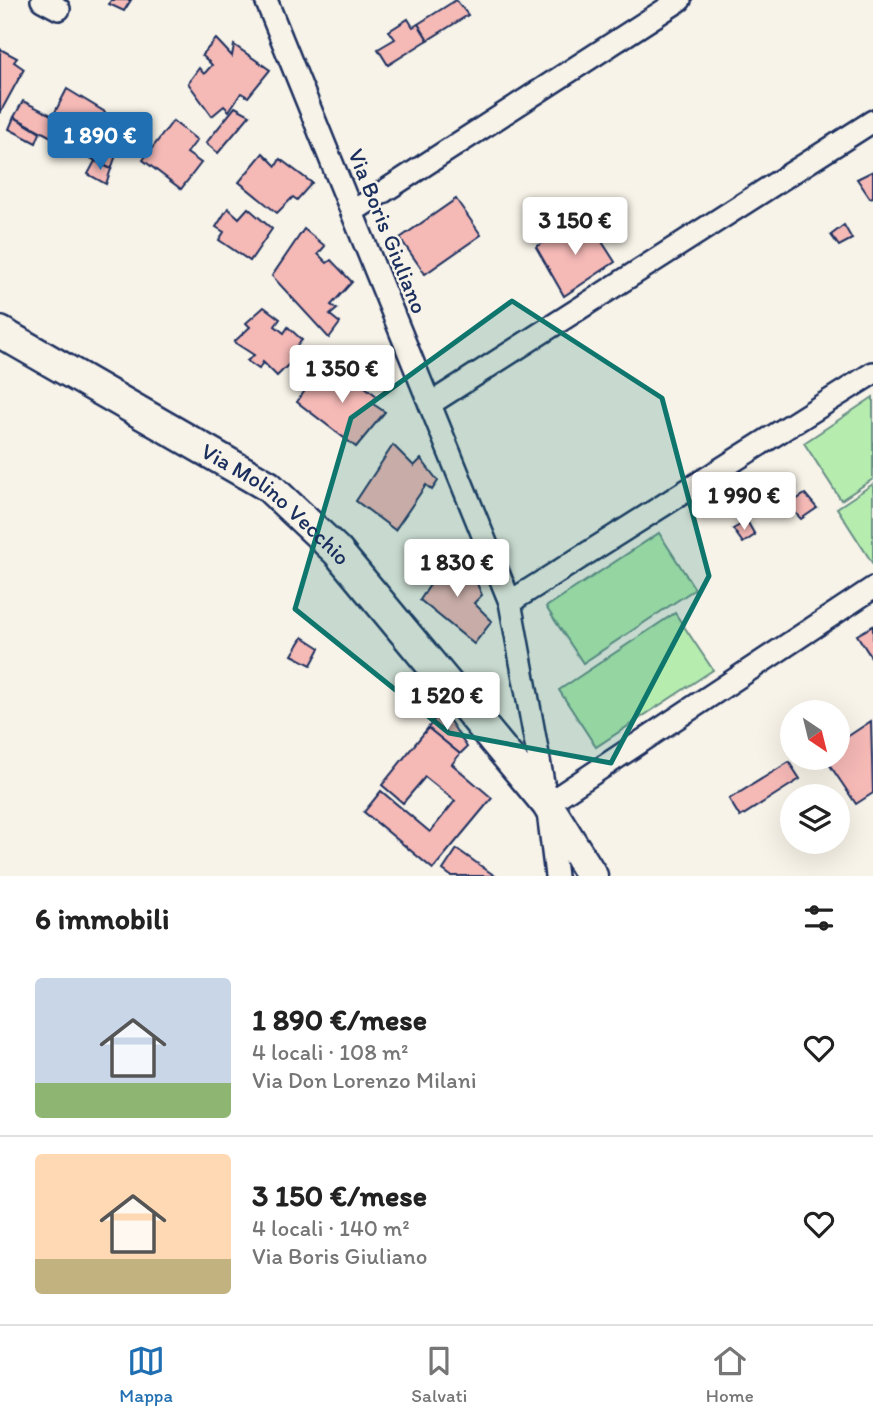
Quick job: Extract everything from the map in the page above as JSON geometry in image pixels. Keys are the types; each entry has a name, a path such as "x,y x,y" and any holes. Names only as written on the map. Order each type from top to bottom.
{"street":[{"name":"Via Boris Giuliano","path":"266,0 510,603 547,804 556,876"},
{"path":"352,212 680,0"},
{"path":"430,404 873,121"},
{"name":"Via Molino Vecchio","path":"0,332 268,486 337,551 547,804 592,876"},
{"path":"510,603 873,373"},
{"path":"547,804 873,588"}],"highlighted area":[{"path":"512,301 662,398 709,576 611,763 449,733 295,609 351,418"}],"green space":[{"path":"873,397 873,479 841,500 804,443"},
{"path":"873,484 873,564 837,508"},
{"path":"659,533 695,589 583,663 546,607"},
{"path":"675,613 713,670 596,747 559,690"}],"building":[{"path":"111,0 131,0 124,11 109,4"},
{"path":"456,0 468,15 428,40 418,24"},
{"path":"408,19 413,27 418,24 428,40 388,65 378,49 395,39 389,31"},
{"path":"216,39 232,56 234,45 270,70 248,97 241,93 229,111 224,106 212,116 188,83 199,68 204,74 212,65 202,55"},
{"path":"0,49 17,58 14,62 24,69 0,113"},
{"path":"67,89 105,112 102,119 113,125 111,129 124,133 111,169 14,117 23,101 53,116"},
{"path":"235,107 250,115 218,153 206,143"},
{"path":"14,117 40,133 36,143 9,129"},
{"path":"173,121 197,140 187,153 201,163 181,189 143,160"},
{"path":"263,153 276,166 280,159 312,183 297,200 293,197 277,213 239,182"},
{"path":"95,161 111,169 106,184 88,174"},
{"path":"873,171 873,197 870,198 857,179"},
{"path":"456,199 481,235 425,274 400,238"},
{"path":"228,208 239,218 248,208 272,229 250,261 219,240 224,232 216,227"},
{"path":"590,223 615,262 564,296 536,247 564,229 568,236"},
{"path":"844,225 852,239 839,246 831,235"},
{"path":"304,229 325,246 318,254 327,263 331,260 352,282 331,305 337,309 330,315 340,323 329,338 272,276"},
{"path":"264,307 280,319 275,326 284,333 288,327 302,340 289,355 294,359 277,376 263,362 259,369 247,361 254,355 234,342 250,327 246,323"},
{"path":"323,365 336,377 341,369 377,396 373,404 385,412 356,447 297,402"},
{"path":"393,445 414,466 421,459 438,481 432,490 426,485 395,530 356,501"},
{"path":"805,494 817,508 801,519 788,505"},
{"path":"747,521 755,535 743,543 733,529"},
{"path":"453,550 471,570 482,595 474,603 492,621 474,644 420,600"},
{"path":"873,626 873,660 857,635"},
{"path":"303,637 320,648 311,665 292,655"},
{"path":"442,709 467,747 460,754 428,728"},
{"path":"871,721 873,793 856,804 850,795 850,784 843,784 833,770 850,770 850,735"},
{"path":"428,728 460,754 452,764 492,798 433,869 364,812 381,791 430,832 455,801 425,777 403,803 382,785"},
{"path":"780,768 780,770 794,770 800,779 792,784 780,784 780,792 740,817 729,799"},
{"path":"457,849 495,876 451,876 443,870"}]}
